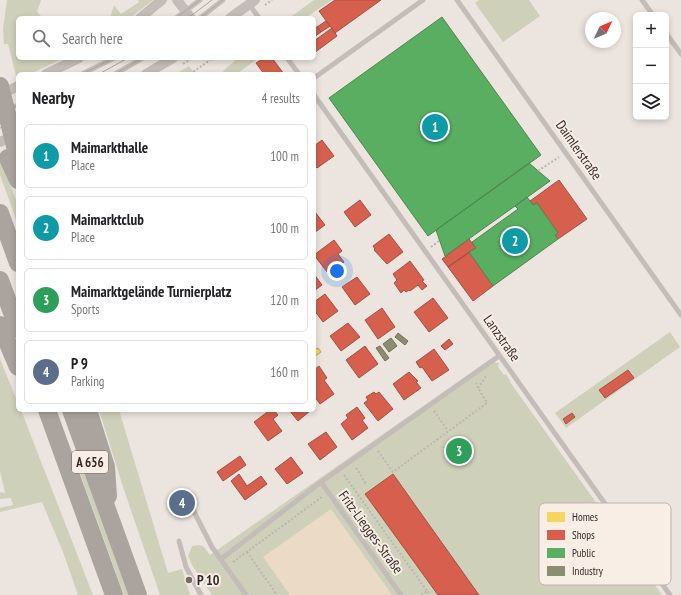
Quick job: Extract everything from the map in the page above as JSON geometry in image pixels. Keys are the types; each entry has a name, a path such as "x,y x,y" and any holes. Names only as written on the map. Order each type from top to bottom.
{"highway":[{"path":"0,85 11,155"},
{"path":"3,131 16,173"},
{"path":"0,213 16,257"},
{"path":"0,280 16,324"},
{"path":"0,325 16,362"},
{"path":"39,412 62,451"},
{"name":"A 656","path":"48,412 114,595"},
{"name":"A 656","path":"72,412 138,595"},
{"path":"89,412 106,467 109,514"}],"street":[{"path":"142,16 162,0"},
{"path":"177,0 188,15"},
{"path":"233,16 252,2"},
{"path":"50,72 75,60"},
{"path":"149,72 170,60"},
{"path":"0,95 16,87"},
{"path":"11,155 16,140"}],"lane":[{"path":"188,15 200,0"},
{"path":"203,16 223,0"},
{"path":"316,77 423,0"},
{"name":"Daimlerstraße","path":"457,0 681,315"},
{"path":"642,0 651,12"},
{"path":"252,2 258,16"},
{"path":"669,37 681,54"},
{"path":"86,72 110,60"},
{"path":"118,72 140,60"},
{"path":"289,60 298,72"},
{"name":"Lanzstraße","path":"316,98 604,503"},
{"path":"0,113 16,106"},
{"path":"3,131 12,122"},
{"path":"221,559 321,482 499,356"},
{"name":"Fritz-Liegges-Straße","path":"321,482 401,595"},
{"path":"186,496 212,547 246,595"},
{"path":"179,541 186,567 201,595"},
{"name":"Lanzstraße","path":"663,585 670,595"}],"path":[{"path":"193,72 210,60"},
{"path":"538,172 565,152"},
{"path":"374,445 392,472 487,403 478,388 474,374"},
{"path":"430,405 448,431"},
{"path":"351,461 366,484"},
{"path":"340,469 430,595"},
{"path":"226,567 325,495"},
{"path":"247,552 277,595"},
{"path":"421,595 427,591"}],"green space":[{"path":"7,0 41,0 37,12 41,16 16,16 16,60 60,60 34,72 16,72 16,76 8,44 4,44 3,29"},
{"path":"138,0 153,0 133,16 111,16 114,5 121,14 139,2"},
{"path":"314,0 332,0 308,16 292,16"},
{"path":"479,0 529,0 540,16 503,42 475,3"},
{"path":"236,60 255,60 240,72 223,71"},
{"path":"189,66 193,72 179,72"},
{"path":"2,162 16,200 16,219 0,175 0,163"},
{"path":"670,332 680,347 566,428 555,413"},
{"path":"492,358 496,363 499,363 498,367 504,375 506,374 510,382 596,503 539,503 539,585 655,585 662,595 212,595 193,567 188,556 192,546 199,545 203,546 210,555"},
{"path":"0,359 16,398 16,412 22,412 93,595 78,595 63,552 42,502 0,512 0,508 13,505 11,498 0,499 0,492 5,493 0,471"},
{"path":"100,412 120,412 168,573 182,569 190,595 160,595 124,490"},
{"path":"78,453 130,595 124,595 73,454"}],"sand":[{"path":"331,509 392,595 290,595 263,557"}],"building: Homes":[{"path":"318,348 321,352 316,356 316,349"}],"building: Shops":[{"path":"335,0 381,0 335,33 319,11"},
{"path":"326,21 330,26 321,32 317,27"},
{"path":"316,28 321,32 316,36"},
{"path":"332,28 337,36 316,52 316,40"},
{"path":"261,60 274,60 282,72 263,72 256,63"},
{"path":"322,140 334,156 317,168 316,168 316,144"},
{"path":"559,180 587,219 558,239 555,235 558,233 537,203 533,205 530,201"},
{"path":"360,200 371,215 355,227 344,212"},
{"path":"316,213 325,225 316,232"},
{"path":"389,234 403,252 387,264 374,250 375,249 373,246"},
{"path":"469,239 476,248 448,267 442,259"},
{"path":"334,240 342,251 338,254 344,262 329,273 316,258 316,254"},
{"path":"469,252 493,286 473,301 448,267"},
{"path":"410,261 424,280 422,281 427,286 422,290 418,285 410,291 409,290 406,292 404,290 401,293 394,283 397,280 393,274"},
{"path":"316,277 322,285 316,290"},
{"path":"357,277 370,294 355,305 342,287"},
{"path":"325,294 338,311 323,322 316,313 316,301"},
{"path":"433,298 448,318 429,332 414,312"},
{"path":"382,308 395,327 378,339 365,320"},
{"path":"348,323 360,337 341,351 330,336"},
{"path":"449,339 453,344 445,350 441,346"},
{"path":"365,346 378,364 359,378 346,360"},
{"path":"434,349 449,370 432,381 422,367 420,368 416,362"},
{"path":"319,366 327,378 324,380 334,394 320,404 316,399 316,368"},
{"path":"628,370 634,378 605,398 599,390"},
{"path":"409,372 418,381 416,382 421,388 404,400 393,384"},
{"path":"374,392 376,394 379,392 393,409 378,421 364,403 368,400 366,397"},
{"path":"357,407 365,418 362,420 368,428 352,440 341,424 348,418 346,415"},
{"path":"267,412 276,412 278,415 273,419 282,431 268,441 254,422"},
{"path":"291,412 309,412 298,421"},
{"path":"572,413 575,417 566,424 563,419"},
{"path":"326,432 337,447 320,460 308,444"},
{"path":"240,456 246,465 223,481 217,472"},
{"path":"291,457 303,473 287,484 275,469"},
{"path":"239,474 247,486 261,476 267,484 245,500 231,481"},
{"path":"393,474 479,595 438,595 365,494"}],"building: Public":[{"path":"442,17 541,155 428,236 329,98"},
{"path":"529,163 550,181 445,256 436,230"},
{"path":"527,197 533,205 537,203 558,233 555,235 558,239 493,286 469,252 476,248 472,242 518,209 515,206"}],"building: Industry":[{"path":"398,333 408,341 405,345 395,337"},
{"path":"391,338 397,346 389,352 383,344"},
{"path":"380,346 389,358 385,361 376,348"}],"tram line":[{"path":"179,16 200,0"},
{"path":"191,16 212,0"},
{"path":"203,16 223,0"},
{"path":"86,72 110,60"},
{"path":"103,72 124,60"},
{"path":"118,72 140,60"},
{"path":"0,113 16,106"},
{"path":"0,121 16,114"},
{"path":"0,128 16,121"}],"place":[{"name":"Maimarkthalle","path":"435,127"},
{"name":"Maimarktclub","path":"515,241"},
{"name":"Maimarktgelände Turnierplatz","path":"459,451"},
{"name":"P 9","path":"182,503"},
{"name":"P 10","path":"189,580"}]}
